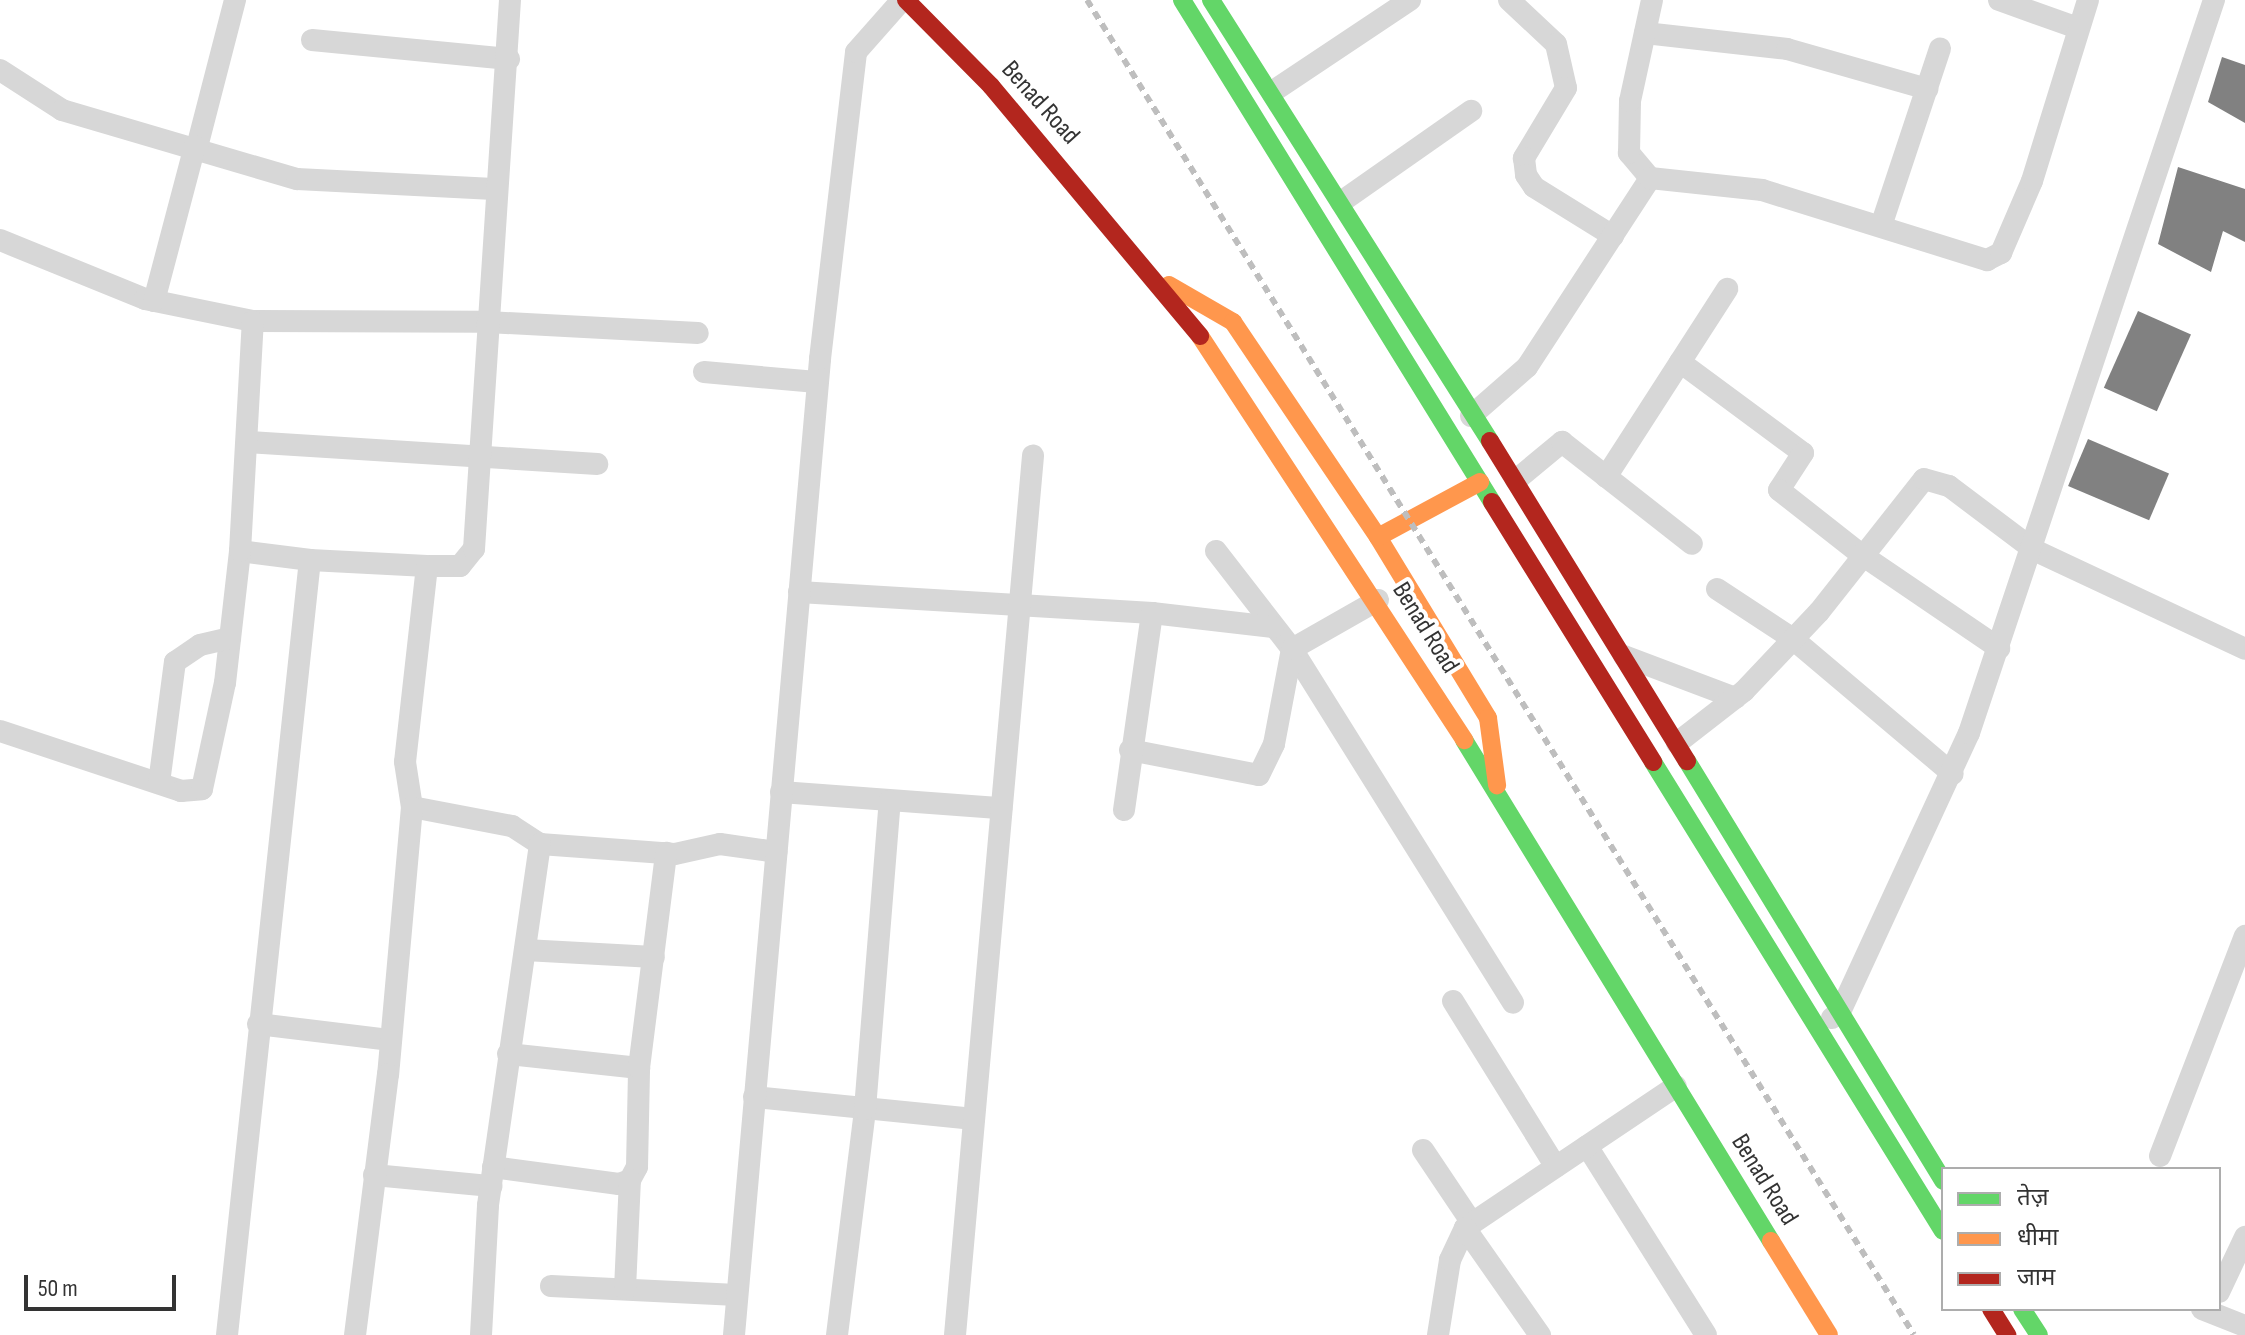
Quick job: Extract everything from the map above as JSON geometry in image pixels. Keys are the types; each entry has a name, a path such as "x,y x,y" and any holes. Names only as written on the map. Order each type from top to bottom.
{"street":[{"path":"154,301 235,0"},
{"path":"240,551 310,560 427,566 469,562 480,454 494,189 509,59 510,0"},
{"path":"734,1335 817,382 856,52 904,0"},
{"name":"Benad Road","path":"904,0 991,86 1161,280 1378,600 1829,1335"},
{"path":"1182,0 1941,1228"},
{"path":"1211,0 1341,202 1471,416 1516,480 1941,1178"},
{"path":"1272,92 1410,0"},
{"path":"1509,0 1556,44 1566,88 1524,158 1526,175 1534,187 1613,236"},
{"path":"1652,0 1630,101 1629,153 1650,178 1762,190 1987,260 2001,253 2032,181 2075,27 2088,0"},
{"path":"1999,0 2075,27"},
{"path":"1818,1028 1840,1012 1953,774 2034,550 2214,0"},
{"path":"1645,33 1787,49 1927,89"},
{"path":"312,40 509,59"},
{"path":"1881,226 1940,49"},
{"path":"0,70 62,110 196,146 297,179 494,189"},
{"path":"1341,202 1471,111"},
{"path":"1471,416 1527,367 1650,178"},
{"path":"0,240 154,301 253,321 487,322 698,333"},
{"path":"1161,280 1233,322 1378,537 1488,718 1499,799"},
{"path":"1606,477 1727,289"},
{"path":"0,731 191,793 202,789 230,638 240,551 253,321"},
{"path":"1680,362 1803,453 1779,490 1862,555 1999,648"},
{"path":"704,372 817,382"},
{"path":"248,442 480,454 597,464"},
{"path":"1516,480 1562,442 1692,544"},
{"path":"955,1335 1016,607 1033,455"},
{"path":"1677,743 1735,698 1793,639 1917,484 1935,478 2034,550 2245,649"},
{"path":"1378,537 1480,482"},
{"path":"1216,551 1292,649 1513,1003"},
{"path":"227,1335 310,560"},
{"path":"355,1335 391,1040 412,807 405,762 427,566"},
{"path":"1717,589 1793,639 1953,774"},
{"path":"799,592 1152,613 1273,627"},
{"path":"1130,750 1259,775 1274,744 1292,649 1378,600"},
{"path":"1124,810 1130,750 1152,613"},
{"path":"159,783 175,662 200,645 230,638"},
{"path":"1624,656 1735,698"},
{"path":"781,792 1001,808"},
{"path":"837,1335 865,1109 890,801"},
{"path":"412,807 512,826 540,844 666,853 720,844 776,852"},
{"path":"481,1335 492,1176 540,844"},
{"path":"625,1289 630,1180 637,1167 639,1068 666,853"},
{"path":"2160,1156 2245,936"},
{"path":"525,950 654,957"},
{"path":"1453,1001 1556,1167"},
{"path":"258,1024 391,1040"},
{"path":"508,1054 639,1068"},
{"path":"1438,1335 1450,1260 1468,1226 1676,1086"},
{"path":"754,1097 974,1119"},
{"path":"1587,1146 1706,1335"},
{"path":"1423,1150 1468,1226 1540,1335"},
{"path":"374,1175 492,1176 619,1184 630,1180"},
{"path":"2221,1285 2244,1243"},
{"path":"551,1286 737,1295"},
{"path":"1992,1311 2007,1335"},
{"path":"2023,1311 2039,1335"},
{"path":"2220,1311 2245,1326"}],"building":[{"path":"2222,57 2245,65 2245,123 2208,102"},
{"path":"2178,167 2245,189 2245,242 2223,231 2211,272 2158,244"},
{"path":"2138,311 2191,335 2157,411 2104,388"},
{"path":"2088,439 2169,473 2149,520 2068,486"}],"railway":[{"path":"1087,0 1914,1335"}],"traffic: fast":[{"path":"1182,0 1492,502"},
{"path":"1211,0 1490,441"},
{"path":"1464,740 1771,1241"},
{"path":"1687,761 1941,1178"},
{"path":"1653,762 1941,1228"},
{"path":"2023,1311 2039,1335"}],"traffic: slow":[{"path":"1169,285 1233,322 1378,537 1488,718 1497,785"},
{"path":"1200,336 1464,740"},
{"path":"1378,537 1480,482"},
{"path":"1771,1241 1829,1335"}],"traffic: jam":[{"path":"906,0 991,86 1200,336"},
{"path":"1490,441 1687,761"},
{"path":"1492,502 1653,762"},
{"path":"1992,1311 2007,1335"}]}
